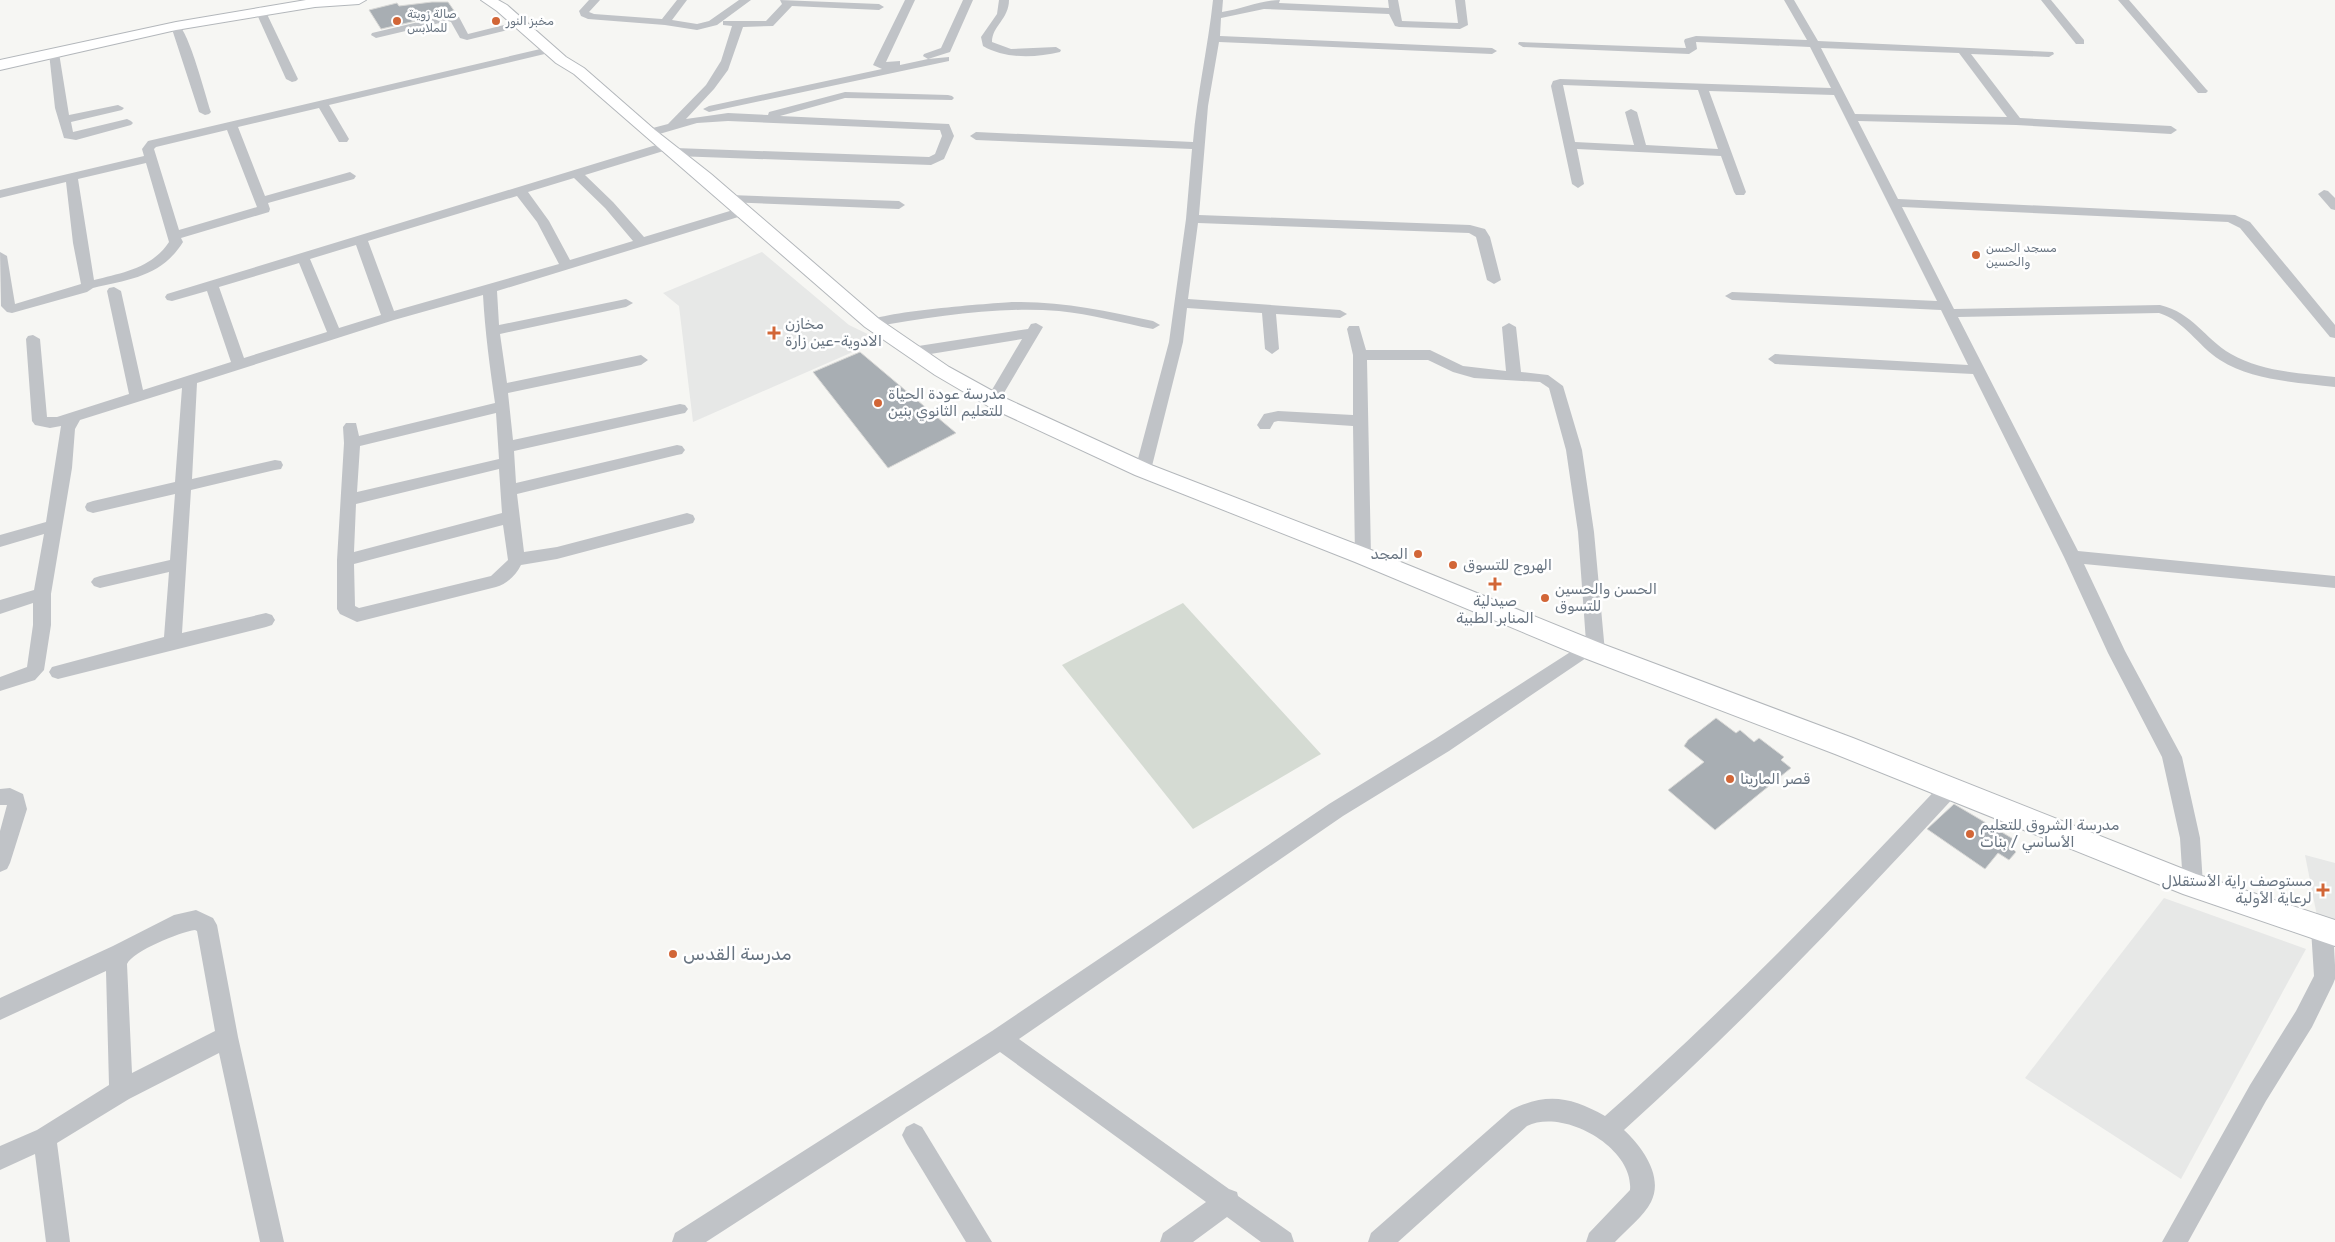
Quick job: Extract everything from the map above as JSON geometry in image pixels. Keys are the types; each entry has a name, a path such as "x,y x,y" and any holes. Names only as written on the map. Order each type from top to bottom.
{"main road":[{"path":"0,65 176,26 260,10 331,0"},
{"path":"305,4 360,0"},
{"path":"491,0 566,64 579,72 665,140 736,205 872,323 912,352 993,400 1143,470 1363,556 1592,651 1950,788 2193,884 2329,931"},
{"path":"491,0 570,58 578,67 579,72"}],"street":[{"path":"595,0 584,11 585,14 592,17 665,22 697,27 714,23 769,24 786,1 879,7"},
{"path":"665,22 682,0"},
{"path":"714,23 746,0"},
{"path":"910,0 879,62 880,66 946,50 968,0"},
{"path":"1004,0 1002,14 986,38 987,44 1001,51 1056,50"},
{"path":"1143,470 1176,342 1192,219 1202,106 1220,16 1218,0"},
{"path":"1220,16 1242,0"},
{"path":"1220,16 1265,6 1278,0"},
{"path":"1265,6 1394,6 1396,23 1399,24 1460,26 1463,25 1460,0"},
{"path":"1789,0 1814,44 2072,557 2117,653 2172,757 2190,838 2193,884"},
{"path":"2046,0 2080,42"},
{"path":"2123,0 2202,91"},
{"path":"260,10 292,80"},
{"path":"376,35 448,18 454,19 464,36 468,37 520,24"},
{"path":"665,140 724,66 729,53 731,38 739,24"},
{"path":"176,26 184,45 205,112"},
{"path":"1214,39 1492,51"},
{"path":"1523,44 1689,51 1692,49 1689,41 1696,39 2049,54"},
{"path":"0,256 8,306 12,309 82,289 88,285 135,273 160,263 170,255 176,242 150,158 148,149 152,144 549,50"},
{"path":"1962,50 2016,121"},
{"path":"54,53 68,135 127,123"},
{"path":"684,114 946,59"},
{"path":"1578,184 1557,83 1838,92"},
{"path":"1702,87 1740,192"},
{"path":"758,118 845,95 948,98"},
{"path":"322,103 343,139"},
{"path":"64,120 118,108"},
{"path":"1631,112 1642,149"},
{"path":"172,298 576,173 665,140 710,117 937,126 945,127 948,136 940,156 931,162 665,140"},
{"path":"1850,117 2016,121 2171,130"},
{"path":"173,236 260,212 264,209 263,201 230,125"},
{"path":"976,136 1198,146"},
{"path":"1571,145 1726,153"},
{"path":"0,194 150,158"},
{"path":"576,173 609,205 641,242"},
{"path":"263,201 350,176"},
{"path":"72,177 88,285"},
{"path":"520,191 543,221 566,265"},
{"path":"2324,194 2335,206"},
{"path":"1894,203 2230,218 2245,225 2335,334"},
{"path":"33,339 40,420 50,423 335,336 389,317 490,289 641,242 736,205 899,206"},
{"path":"1192,219 1470,230 1480,232 1494,280"},
{"path":"361,240 389,317"},
{"path":"303,258 335,336"},
{"path":"212,285 239,366"},
{"path":"490,289 492,331 499,390 503,406 510,490 510,517 516,560 511,568 496,581 357,615 346,609 345,560 351,435 503,406"},
{"path":"114,291 137,397"},
{"path":"1732,296 1946,309 2160,309 2173,312 2232,360 2263,370 2335,382"},
{"path":"492,331 626,303"},
{"path":"1180,303 1340,314"},
{"path":"872,323 978,309 1024,306 1079,309 1153,325"},
{"path":"1269,309 1272,349"},
{"path":"1508,327 1514,375"},
{"path":"912,352 1034,329 993,400"},
{"path":"1354,329 1360,355 1363,556"},
{"path":"684,1242 1000,1039 1336,810 1592,651 1586,532 1574,450 1556,386 1543,378 1474,373 1424,354 1360,355"},
{"path":"1775,359 1977,370"},
{"path":"499,390 641,360"},
{"path":"173,642 185,484 190,381"},
{"path":"349,500 507,455 680,409"},
{"path":"1266,425 1269,418 1278,416 1361,421"},
{"path":"0,684 29,675 35,670 42,625 42,594 64,468 67,429 74,417"},
{"path":"510,490 677,450"},
{"path":"93,507 185,484 275,465"},
{"path":"345,560 510,517"},
{"path":"516,560 557,552 688,519"},
{"path":"0,541 55,525"},
{"path":"2072,557 2335,582"},
{"path":"100,582 179,564"},
{"path":"0,607 42,594"},
{"path":"58,672 266,620"},
{"path":"1606,1130 1662,1081 1755,992 1852,894 1950,788"},
{"path":"0,797 10,796 16,800 16,809 0,863"},
{"path":"0,1009 121,953 133,945 181,922 196,920 206,925 227,1037 272,1242"},
{"path":"2174,1242 2258,1093 2304,1019 2325,977 2329,931"},
{"path":"121,953 116,964 121,1091"},
{"path":"0,1158 45,1138 121,1091 227,1037"},
{"path":"1000,1039 1228,1201 1282,1242"},
{"path":"1380,1242 1519,1118 1533,1111 1561,1110 1588,1120 1617,1138 1632,1157 1642,1178 1642,1195 1598,1242"},
{"path":"914,1135 980,1242"},
{"path":"45,1138 58,1242"},
{"path":"1172,1242 1228,1201"}],"shaded area":[{"name":"مخازن الادوية-عين زارة","path":"762,252 849,325 880,340 693,422 679,306 663,293"},
{"path":"1183,603 1321,754 1193,829 1062,665"},
{"name":"مستوصف راية الأستقلال لرعاية الأولية","path":"2305,855 2335,863 2335,921 2317,916"},
{"path":"2164,898 2306,949 2181,1179 2025,1078"}],"building":[{"name":"صالة زويتة للملابس","path":"448,2 455,12 381,29 369,10 397,3 399,6"},
{"name":"مدرسة عودة الحياة للتعليم الثانوي بنين","path":"860,352 956,433 888,468 813,372"},
{"name":"قصر المارينا","path":"1716,718 1736,733 1740,730 1754,742 1759,738 1784,757 1781,760 1791,768 1715,830 1668,790 1704,762 1684,746 1688,740"},
{"name":"مدرسة الشروق للتعليم الأساسي / بنات","path":"1954,804 2015,840 2010,846 2016,852 2009,860 1998,853 1985,869 1927,829"}],"place":[{"name":"صالة زويتة للملابس","path":"397,21"},
{"name":"مخبز النور","path":"496,21"},
{"name":"مسجد الحسن والحسين","path":"1976,255"},
{"name":"مخازن الادوية-عين زارة","path":"774,333"},
{"name":"مدرسة عودة الحياة للتعليم الثانوي بنين","path":"878,403"},
{"name":"المجد","path":"1418,554"},
{"name":"الهروج للتسوق","path":"1453,565"},
{"name":"صيدلية المنابر الطبية","path":"1495,584"},
{"name":"الحسن والحسين للتسوق","path":"1545,598"},
{"name":"قصر المارينا","path":"1730,779"},
{"name":"مدرسة الشروق للتعليم الأساسي / بنات","path":"1970,834"},
{"name":"مستوصف راية الأستقلال لرعاية الأولية","path":"2323,890"},
{"name":"مدرسة القدس","path":"673,954"}]}
